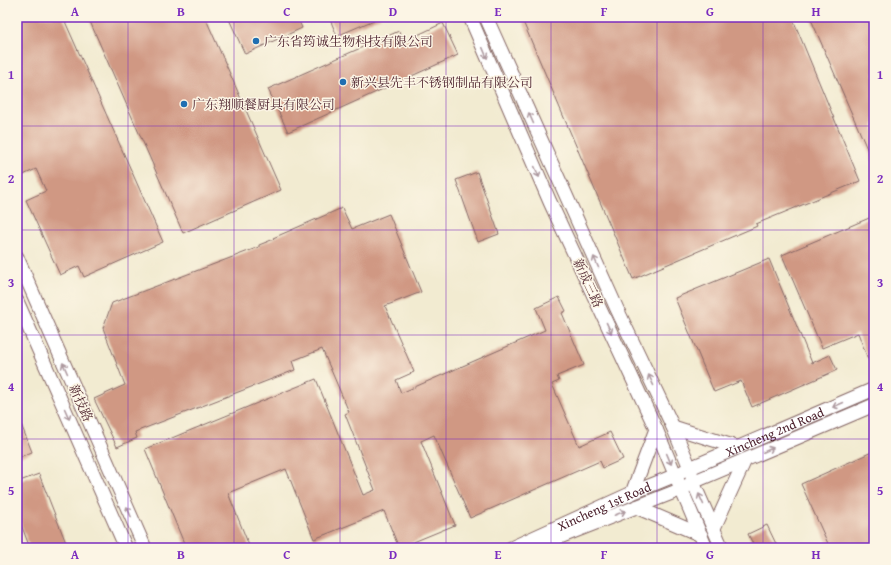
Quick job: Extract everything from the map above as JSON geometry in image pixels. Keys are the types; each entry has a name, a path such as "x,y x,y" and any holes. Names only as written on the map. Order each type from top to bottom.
{"street":[{"name":"新成三路","path":"470,17 550,202 656,429 706,548"},
{"name":"新成三路","path":"486,17 617,309 673,427 690,468 693,482 722,548"},
{"name":"新技路","path":"17,258 145,548"},
{"name":"新技路","path":"17,301 126,548"},
{"name":"Xincheng 2nd Road","path":"676,475 874,389"},
{"name":"Xincheng 2nd Road","path":"682,489 693,482 874,405"},
{"path":"673,427 739,448"},
{"path":"632,493 656,429"},
{"path":"714,528 746,460"},
{"name":"Xincheng 1st Road","path":"511,548 632,493 676,475"},
{"name":"Xincheng 1st Road","path":"531,548 682,489"},
{"path":"636,507 701,535"}],"building":[{"path":"24,17 63,17 163,242 84,277 79,266 60,275 26,200 46,191 36,169 17,178 17,20"},
{"name":"广东翔顺餐厨具有限公司","path":"88,17 205,17 281,190 183,233"},
{"name":"广东省筠诚生物科技有限公司","path":"228,17 297,17 302,28 245,54"},
{"path":"329,17 381,17 337,36"},
{"path":"521,17 792,17 860,181 756,224 757,226 755,227 633,279"},
{"path":"810,17 874,17 874,165"},
{"name":"新兴县先丰不锈钢制品有限公司","path":"443,23 458,55 288,132 268,89 399,31 403,42"},
{"path":"477,172 499,234 478,242 456,180"},
{"path":"342,208 352,229 389,214 421,292 385,306 414,372 396,380 401,393 545,330 536,308 559,297 566,311 562,313 584,365 557,376 559,381 552,384 579,446 610,432 623,459 603,468 600,461 470,518 434,435 421,441 455,525 399,548 384,511 314,539 286,469 228,493 250,548 186,548 145,449 316,379 363,495 375,490 345,414 349,412 322,349 292,361 295,370 135,432 137,438 117,447 94,399 125,385 103,328 112,303 259,247 259,245 274,239 273,238"},
{"path":"874,216 874,356 868,359 858,333 822,348 782,255"},
{"path":"769,259 812,363 830,355 837,370 752,407 741,381 714,392 675,298"},
{"path":"17,414 32,452 17,458"},
{"path":"874,451 874,548 830,548 801,484"},
{"path":"39,474 68,548 30,548 17,514 17,482"},
{"path":"767,525 778,548 755,548 748,534"}],"place":[{"name":"广东省筠诚生物科技有限公司","path":"256,41"},
{"name":"新兴县先丰不锈钢制品有限公司","path":"343,82"},
{"name":"广东翔顺餐厨具有限公司","path":"184,104"}]}
